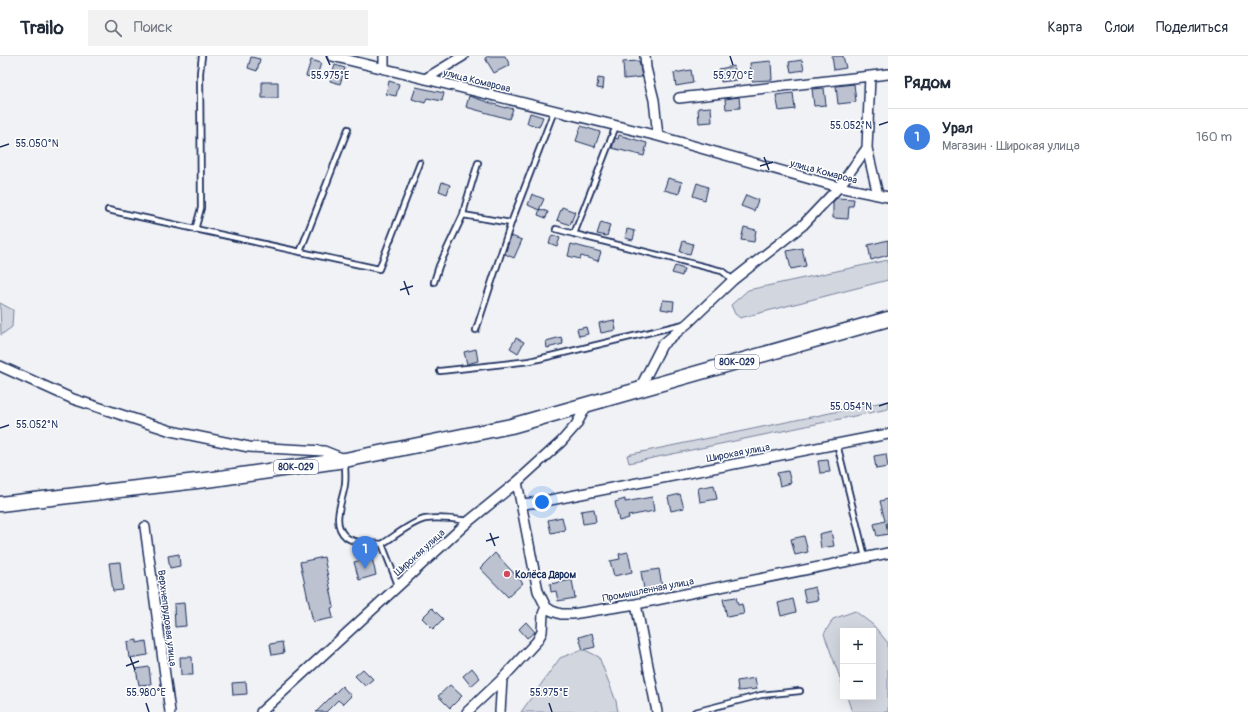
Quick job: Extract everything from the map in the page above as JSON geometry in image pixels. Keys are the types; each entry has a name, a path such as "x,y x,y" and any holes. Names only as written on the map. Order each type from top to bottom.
{"main road":[{"name":"80К-029","path":"0,504 214,479 345,460 511,426 888,319"}],"street":[{"name":"улица Комарова","path":"332,56 658,136 839,187 888,197"},
{"path":"384,56 384,69"},
{"path":"425,79 464,56"},
{"path":"645,56 646,68 654,100 658,136"},
{"path":"679,98 888,74"},
{"path":"870,76 867,148 878,196"},
{"path":"639,390 662,345 689,322 732,280 803,226 839,187 867,148"},
{"path":"0,366 73,398 171,431 249,447 324,451 345,460"},
{"name":"Широкая улица","path":"261,712 398,585 469,521 517,482 560,442 576,424 587,405"},
{"name":"Широкая улица","path":"522,504 540,502 888,434"},
{"path":"467,712 502,679 537,641 542,632 546,607 538,591 517,482"},
{"name":"Верхнепрудовая улица","path":"146,526 170,712"},
{"name":"Промышленная улица","path":"546,607 552,612 572,614 636,604 888,553"},
{"path":"636,604 657,712"},
{"path":"500,712 502,679"}],"lane":[{"path":"195,230 201,208 200,72 202,56"},
{"path":"476,330 511,223 554,110"},
{"path":"574,234 616,126"},
{"path":"300,252 348,129"},
{"path":"108,210 378,269 420,163"},
{"path":"434,282 439,266 463,215 478,163"},
{"path":"463,215 511,223"},
{"path":"556,228 574,234 722,271 732,280"},
{"path":"440,371 530,361 689,322"},
{"path":"837,444 865,557"},
{"path":"345,460 345,484 338,512 338,521 341,530 346,537 356,542 382,544 415,523 424,520 451,518 469,521"},
{"path":"382,544 398,585"},
{"path":"695,712 761,695 800,691"}],"shaded area":[{"path":"888,260 888,280 740,318 735,314 731,305 748,290"},
{"path":"0,303 13,310 12,327 1,335"},
{"path":"888,401 888,409 629,463 627,455"},
{"path":"855,611 876,628 840,628 840,678 824,634 833,619"},
{"path":"876,629 888,643 888,712 852,712 848,700 876,700"},
{"path":"583,649 599,657 616,701 618,712 521,712 560,658"}],"building":[{"path":"489,56 505,56 510,65 494,73 485,58"},
{"path":"832,56 843,56 846,68 834,70"},
{"path":"251,57 260,59 257,71 248,68"},
{"path":"311,60 321,63 316,79 306,76"},
{"path":"802,60 804,70 791,72 789,62"},
{"path":"639,61 642,77 624,79 623,62"},
{"path":"771,61 772,80 752,81 750,63"},
{"path":"335,65 345,68 340,84 330,81"},
{"path":"734,66 737,80 721,82 719,69"},
{"path":"691,70 693,83 676,86 674,73"},
{"path":"598,78 604,79 603,89 597,88"},
{"path":"389,81 399,84 396,96 386,94"},
{"path":"262,82 278,82 278,98 262,98"},
{"path":"854,84 856,102 838,104 836,86"},
{"path":"416,87 444,93 442,101 427,98 425,103 412,99"},
{"path":"824,88 826,105 814,106 812,89"},
{"path":"793,93 795,109 779,111 776,95"},
{"path":"469,96 513,109 509,119 466,107"},
{"path":"739,97 740,108 726,109 725,99"},
{"path":"711,107 712,122 699,123 698,108"},
{"path":"530,113 543,117 539,127 527,123"},
{"path":"581,126 600,132 595,147 576,141"},
{"path":"619,135 647,143 644,156 612,148 615,138 618,139"},
{"path":"668,178 682,182 679,194 664,190"},
{"path":"442,182 450,185 447,194 439,191"},
{"path":"697,183 708,187 705,200 693,196"},
{"path":"532,194 544,199 539,210 528,205"},
{"path":"746,195 758,200 754,211 741,206"},
{"path":"837,198 854,199 853,206 849,206 848,219 833,218 833,202"},
{"path":"562,207 575,212 570,225 557,220"},
{"path":"540,209 548,212 546,218 538,215"},
{"path":"601,222 610,225 607,236 597,234"},
{"path":"744,227 756,230 754,242 741,240"},
{"path":"627,229 635,231 633,240 625,238"},
{"path":"552,235 560,238 557,246 549,243"},
{"path":"511,236 522,240 514,258 505,254"},
{"path":"888,240 888,255 871,260 868,245"},
{"path":"683,241 693,244 690,254 680,252"},
{"path":"571,244 601,252 598,261 581,256 580,259 568,256"},
{"path":"802,248 806,266 791,269 787,251"},
{"path":"675,266 684,269 682,276 672,273"},
{"path":"663,300 674,301 673,311 661,309"},
{"path":"614,320 616,330 601,333 599,323"},
{"path":"586,327 588,334 579,336 577,329"},
{"path":"561,337 563,344 547,348 546,341"},
{"path":"516,338 524,342 518,353 510,348"},
{"path":"476,349 478,361 467,364 464,352"},
{"path":"886,454 888,467 876,469 874,456"},
{"path":"828,460 830,472 820,473 818,461"},
{"path":"788,471 791,483 780,486 777,473"},
{"path":"714,485 717,499 700,502 698,488"},
{"path":"680,494 684,508 671,511 668,497"},
{"path":"652,497 654,511 628,516 629,518 619,521 615,502 625,499 625,502"},
{"path":"888,499 888,523 886,523 888,534 877,536 874,524 885,521 880,501"},
{"path":"594,509 596,522 583,524 581,511"},
{"path":"562,517 565,530 551,533 548,520"},
{"path":"831,531 834,546 821,548 819,534"},
{"path":"804,536 808,552 795,555 791,539"},
{"path":"628,552 632,572 614,576 610,561 620,559 619,554"},
{"path":"495,553 523,583 508,597 480,568"},
{"path":"179,554 180,566 170,568 168,556"},
{"path":"324,557 334,607 331,608 333,618 313,622 300,562"},
{"path":"372,558 376,575 359,580 354,562"},
{"path":"120,562 123,590 113,591 109,563"},
{"path":"659,569 662,586 644,589 641,572"},
{"path":"572,580 575,598 558,601 556,591 551,592 550,584"},
{"path":"815,587 818,600 806,602 803,590"},
{"path":"736,597 738,605 742,604 744,614 727,617 723,599"},
{"path":"793,599 796,612 781,616 778,603"},
{"path":"184,603 186,626 175,627 174,604"},
{"path":"432,608 443,619 433,629 422,618"},
{"path":"526,622 535,632 527,638 519,629"},
{"path":"592,633 595,647 583,650 579,637"},
{"path":"137,640 137,643 146,641 148,655 129,658 127,642"},
{"path":"282,642 284,653 272,655 270,644"},
{"path":"180,657 192,657 193,675 181,675"},
{"path":"149,667 151,684 139,685 136,669"},
{"path":"472,668 480,678 471,686 463,676"},
{"path":"363,669 373,679 365,686 355,676"},
{"path":"755,678 757,689 738,691 737,681"},
{"path":"246,682 247,694 233,695 232,683"},
{"path":"450,685 462,696 450,708 438,696"},
{"path":"342,686 351,696 343,704 338,700 326,712 316,712"}],"place":[{"name":"Урал","path":"365,569"},
{"name":"Колёса Даром","path":"507,574"}]}
